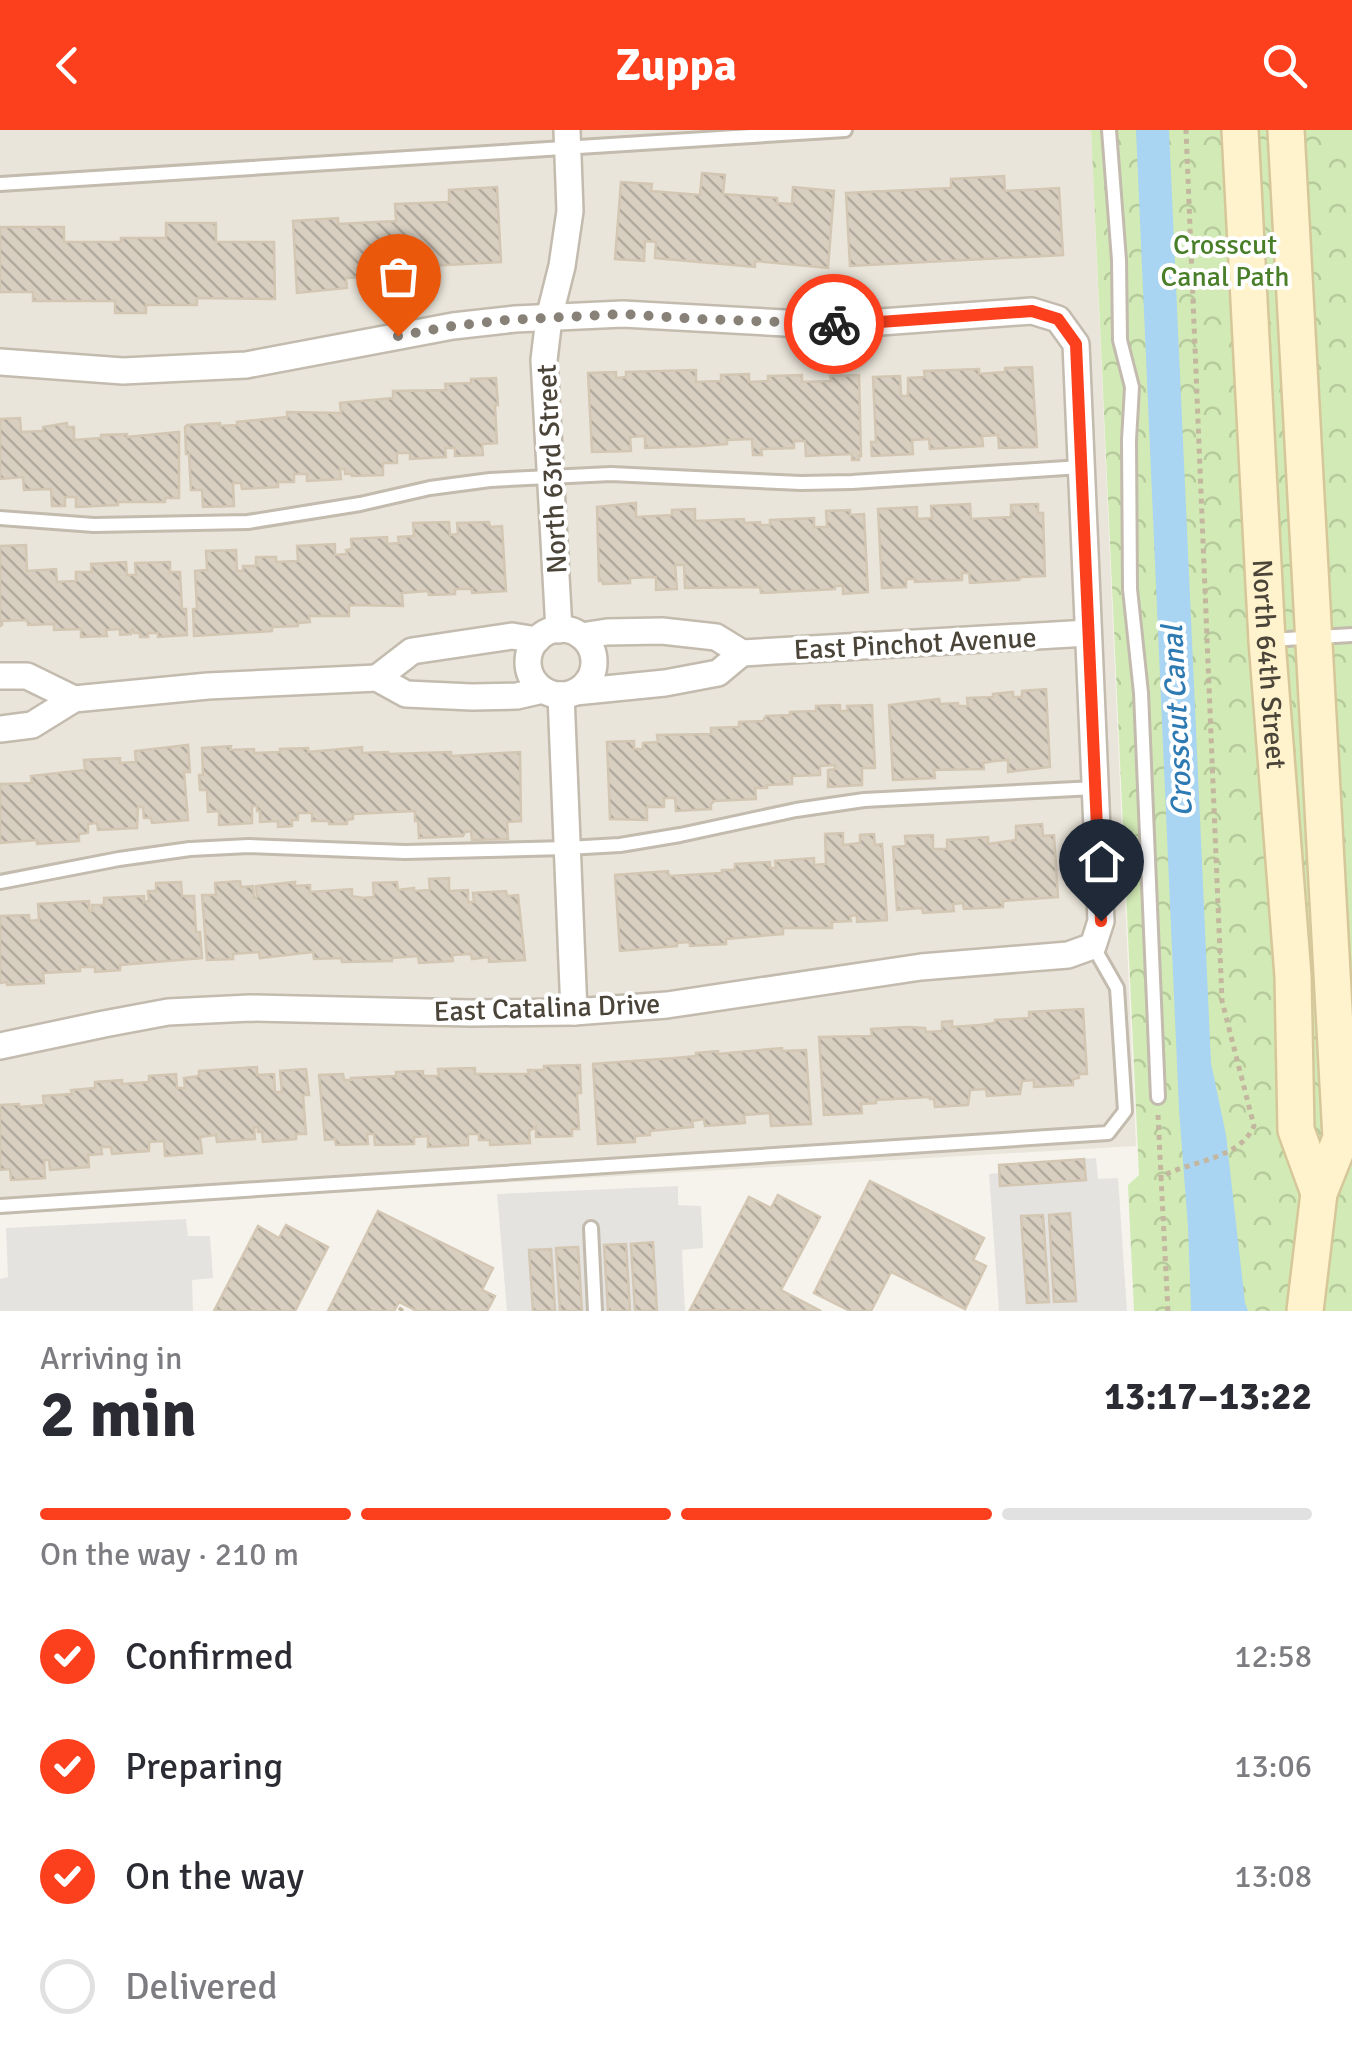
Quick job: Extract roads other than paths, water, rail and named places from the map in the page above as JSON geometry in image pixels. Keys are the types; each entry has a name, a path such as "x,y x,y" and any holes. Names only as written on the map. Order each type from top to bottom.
{"main road":[{"name":"North 64th Street","path":"1240,130 1267,640 1293,976 1296,1130 1320,1193"},
{"name":"North 64th Street","path":"1286,130 1341,1138 1320,1193 1304,1311"}],"street":[{"name":"North 63rd Street","path":"559,635 544,360 570,210 568,139"},
{"path":"0,362 123,370 246,366 453,326 623,314 803,324 1032,311 1058,319 1076,344 1101,921 1093,946"},
{"name":"East Pinchot Avenue","path":"377,678 412,651 512,636 662,631 716,637 742,653 1088,633"},
{"path":"559,635 592,652 594,661 589,679 560,692 536,683 528,666 528,656 559,635"},
{"name":"East Pinchot Avenue","path":"0,730 32,725 74,699 208,686 377,678 406,694 517,696 665,683 718,673 742,653"},
{"path":"0,676 27,676 74,699"},
{"path":"560,692 574,1012"},
{"name":"East Catalina Drive","path":"0,1046 168,1012 250,1008 574,1012 667,1004 954,963 1068,955 1093,946"}],"lane":[{"path":"0,184 568,139 845,130"},
{"path":"1109,130 1120,260 1120,340 1132,387 1130,589 1142,693 1158,1098"},
{"path":"0,518 94,525 248,522 490,480 611,474 818,483 1081,466"},
{"path":"1267,640 1352,635"},
{"path":"0,882 190,849 249,846 406,852 620,845 864,800 1095,788"},
{"path":"0,1206 1108,1133 1125,1112 1116,988 1093,946"},
{"path":"590,1228 595,1311"}],"water":[{"name":"Crosscut Canal","path":"1136,130 1169,130 1211,1063 1226,1135 1248,1311 1191,1311"}],"park label":[{"name":"Crosscut Canal Path","path":"1225,260"}]}
